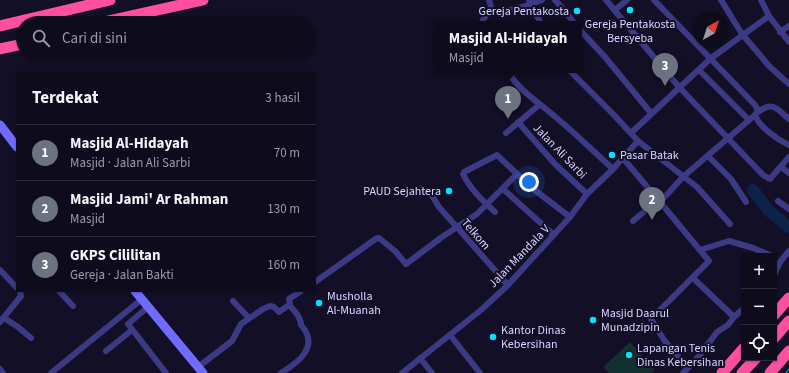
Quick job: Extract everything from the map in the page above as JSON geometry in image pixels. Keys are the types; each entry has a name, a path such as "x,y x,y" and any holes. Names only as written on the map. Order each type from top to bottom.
{"highway":[{"path":"42,16 110,0"},
{"path":"131,16 203,0"},
{"path":"0,26 16,22"},
{"path":"1,49 16,46"},
{"path":"777,312 789,298"},
{"path":"777,335 789,321"},
{"path":"722,373 741,351"},
{"path":"770,373 789,351"},
{"path":"742,373 753,361"}],"street":[{"path":"489,0 492,10"},
{"path":"492,10 500,12 530,2 542,0"},
{"path":"554,0 573,21"},
{"path":"606,0 679,87 767,178 770,179 789,157"},
{"path":"615,10 627,0"},
{"path":"654,0 755,105 758,120 768,132 789,145"},
{"path":"721,0 742,34 770,68 789,84"},
{"path":"761,0 769,16 789,42"},
{"path":"530,2 540,21"},
{"path":"482,21 492,10"},
{"path":"631,133 710,59 742,34 769,16"},
{"path":"780,32 789,26"},
{"path":"582,32 605,57 651,113"},
{"path":"699,70 749,120"},
{"path":"508,73 539,105 552,114 613,168"},
{"path":"572,73 638,141 697,187 730,224"},
{"path":"506,133 539,105"},
{"path":"633,221 659,201 684,176 756,113 768,106 774,106 789,119"},
{"name":"Jalan Ali Sarbi","path":"518,122 540,148 587,194"},
{"path":"0,125 16,146"},
{"path":"0,136 16,152"},
{"name":"Jalan Mandala V","path":"402,373 481,310 508,285 570,217 587,194 638,141"},
{"path":"495,212 487,205 466,180 464,173 497,155 517,174 570,217"},
{"path":"708,156 727,174 746,202"},
{"path":"622,157 708,260 708,262 693,278 651,319 686,371 717,332 728,325 741,311"},
{"path":"780,167 789,173"},
{"path":"316,281 377,238 395,251 406,264 456,227 472,218 517,174"},
{"path":"503,189 554,235"},
{"name":"Telkom","path":"431,194 439,207 508,285"},
{"path":"778,201 789,209"},
{"path":"700,250 728,241 753,248 764,253"},
{"path":"777,268 780,262 789,251"},
{"path":"0,270 16,282"},
{"path":"693,278 734,317"},
{"path":"20,292 21,296 2,320 18,327 31,338"},
{"path":"60,292 73,306"},
{"path":"281,373 300,358 308,345 309,339 306,331 301,325 299,317 289,305 289,299 300,292"},
{"path":"141,297 201,370 232,341 241,324 249,318 270,306 274,307 279,312 289,305"},
{"path":"141,297 128,324 166,373"},
{"path":"51,373 141,297"},
{"path":"233,302 249,318"},
{"path":"106,351 132,330"},
{"path":"450,335 480,373"},
{"path":"420,358 432,373"},
{"path":"0,369 3,373"}],"green space":[{"name":"Lapangan Tenis Dinas Kebersihan","path":"630,342 655,370 651,373 609,373 603,367"}],"waterway":[{"path":"753,190 769,211 789,227"}],"tram line":[{"path":"786,373 789,369"}],"place":[{"name":"Gereja Pentakosta Bersyeba","path":"630,10"},
{"name":"Gereja Pentakosta","path":"577,11"},
{"name":"GKPS Cililitan","path":"665,86"},
{"name":"Masjid Al-Hidayah","path":"508,119"},
{"name":"Pasar Batak","path":"612,155"},
{"name":"PAUD Sejahtera","path":"449,191"},
{"name":"Masjid Jami' Ar Rahman","path":"652,220"},
{"name":"Musholla Al-Muanah","path":"319,303"},
{"name":"Masjid Daarul Munadzipin","path":"593,320"},
{"name":"Kantor Dinas Kebersihan","path":"493,337"},
{"name":"Lapangan Tenis Dinas Kebersihan","path":"629,355"}]}
